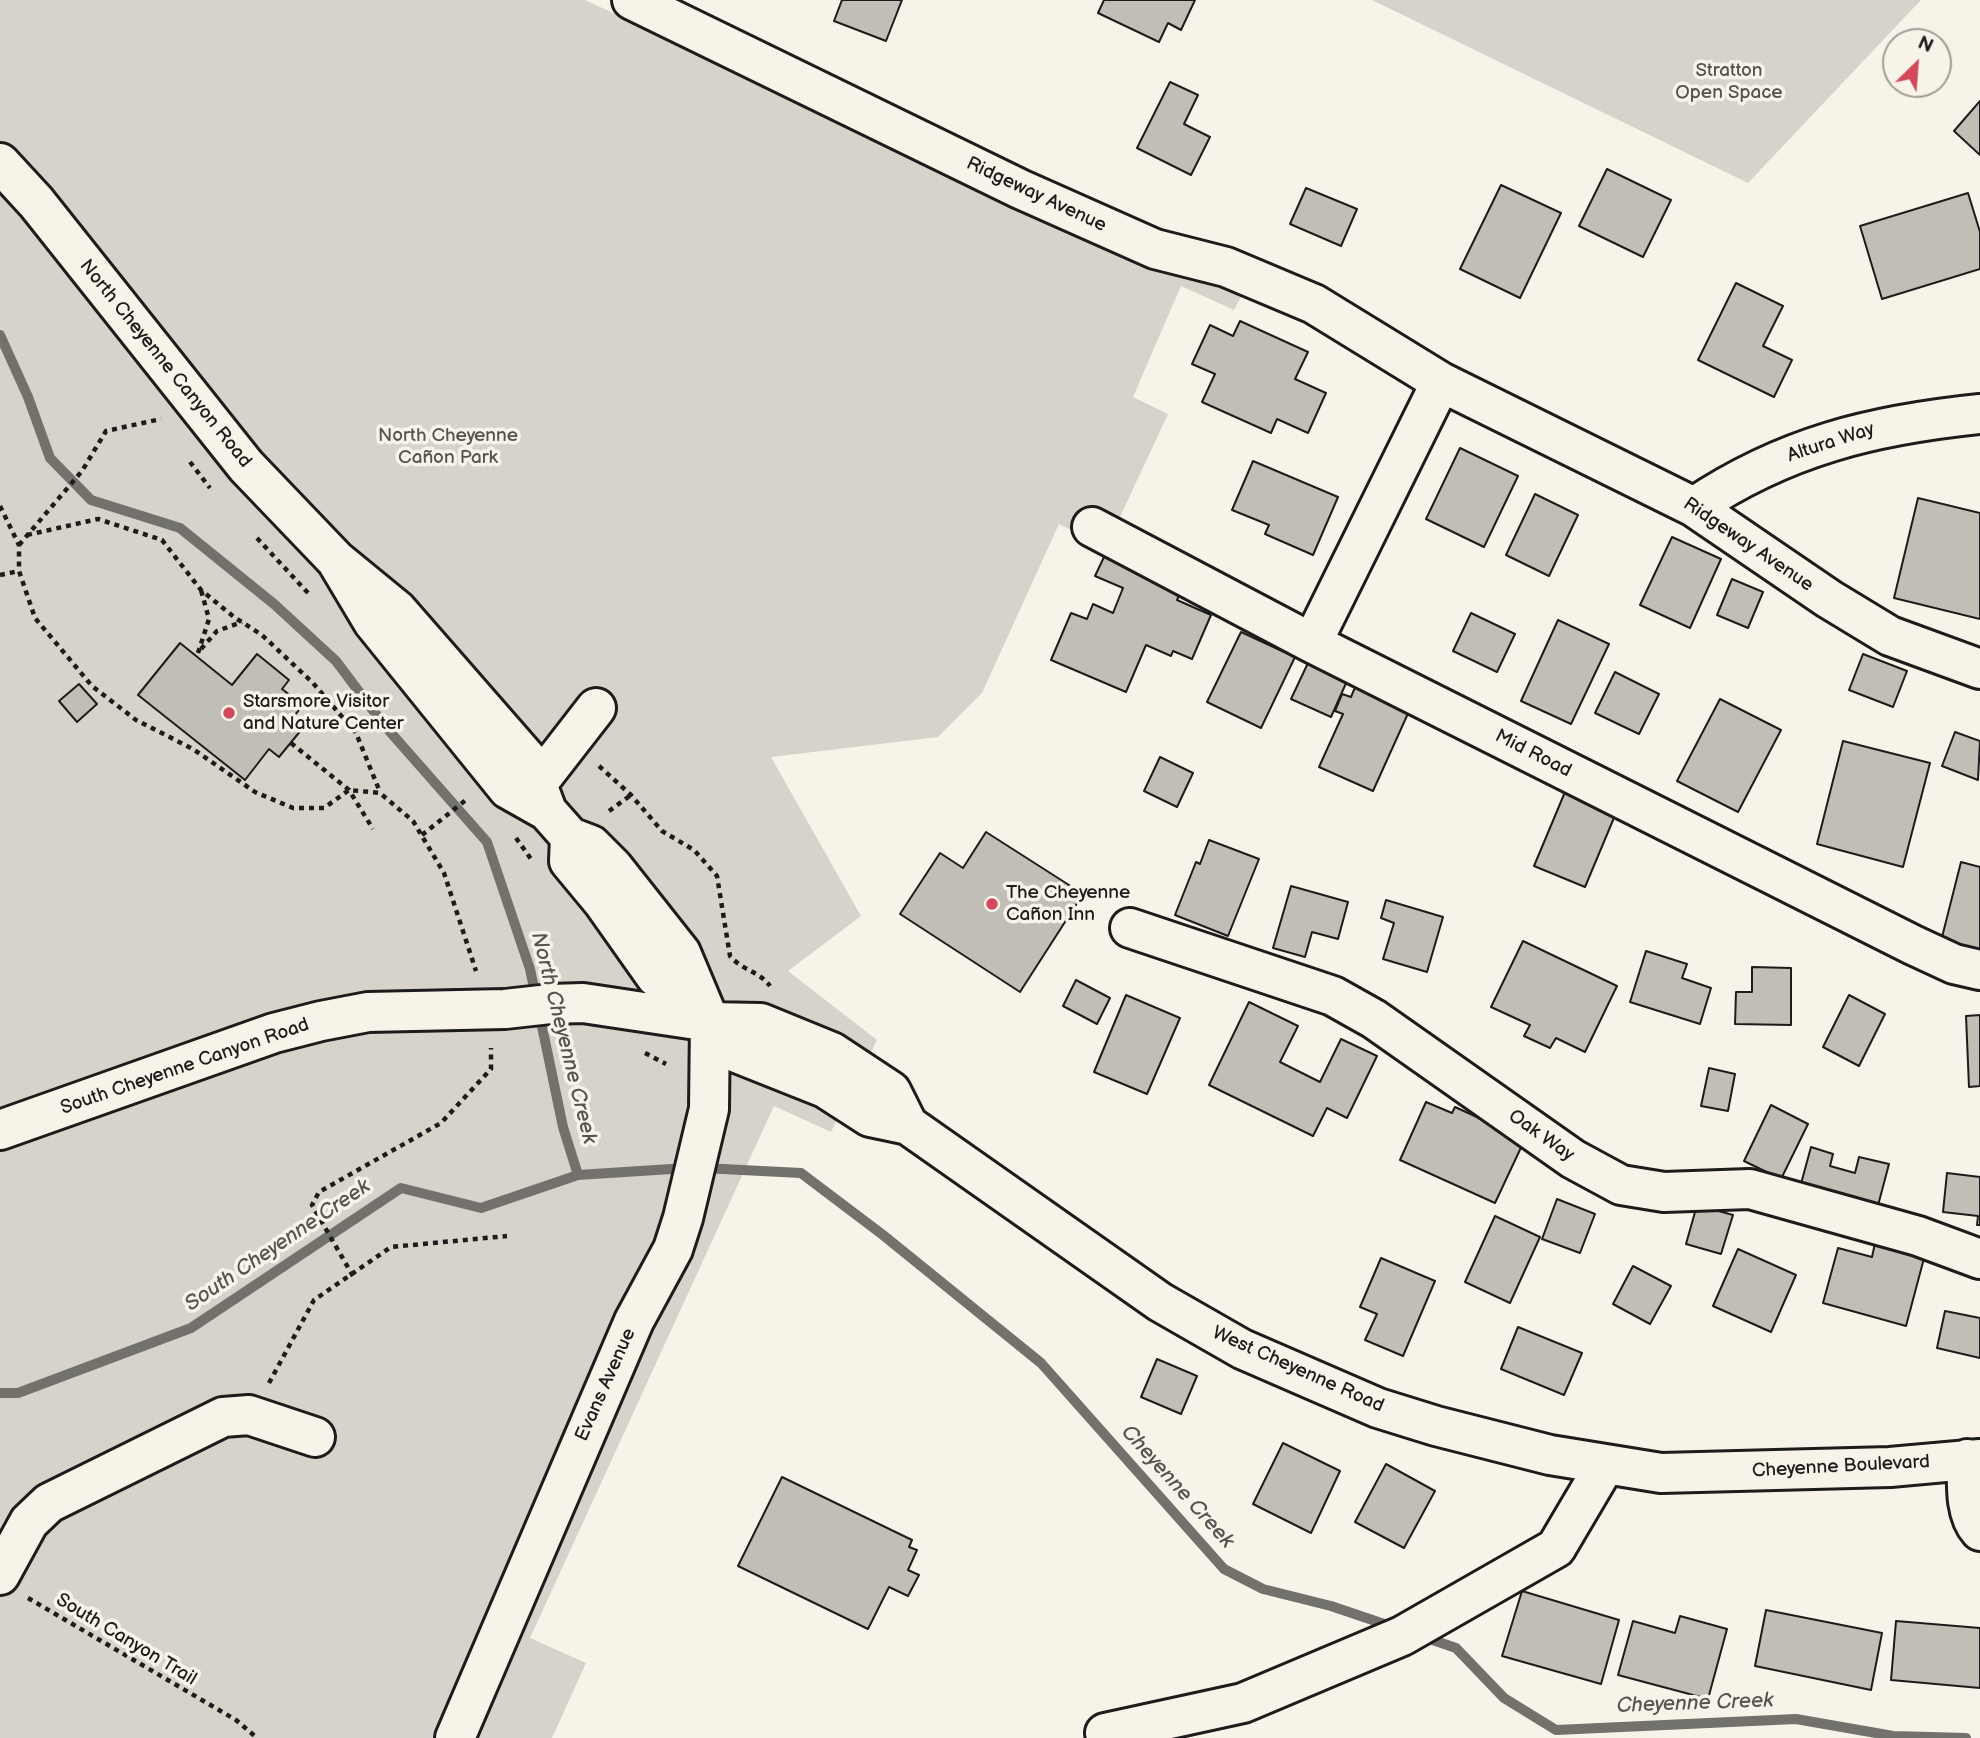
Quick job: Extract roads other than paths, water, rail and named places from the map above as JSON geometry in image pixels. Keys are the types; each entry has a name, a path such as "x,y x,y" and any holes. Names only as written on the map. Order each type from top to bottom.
{"street":[{"name":"Ridgeway Avenue","path":"632,0 1008,184 1106,228 1154,249 1226,267 1314,304 1441,382 1694,507 1889,636 1980,669"},
{"name":"North Cheyenne Canyon Road","path":"0,163 36,202 246,466 336,560 373,622 508,789 551,811 613,867 681,953 710,1021"},
{"path":"1312,643 1441,382"},
{"name":"Altura Way","path":"1694,507 1735,479 1792,454 1877,427 1980,414"},
{"name":"Mid Road","path":"1092,527 1312,643 1923,950 1954,964 1980,970"},
{"path":"551,811 596,708"},
{"name":"Oak Way","path":"1130,928 1333,996 1374,1019 1573,1159 1620,1185 1664,1192 1749,1189 1918,1236 1980,1259"},
{"name":"West Cheyenne Road","path":"566,1003 710,1021 761,1023 832,1052 891,1091 908,1125"},
{"name":"South Cheyenne Canyon Road","path":"0,1130 274,1033 321,1021 368,1012 496,1009 566,1003"},
{"name":"West Cheyenne Road","path":"710,1021 737,1053 825,1088 870,1117 908,1125 1160,1302 1242,1349 1401,1415 1550,1455 1661,1473 1702,1474"},
{"name":"Evans Avenue","path":"455,1738 624,1345 673,1250 707,1119 710,1021"},
{"path":"4,1568 29,1522 49,1503 223,1417 248,1415 315,1437"},
{"path":"1974,1459 1968,1498 1975,1525 1980,1531"},
{"name":"Cheyenne Boulevard","path":"1702,1474 1890,1467 1974,1459"},
{"path":"1105,1733 1243,1703 1402,1636 1556,1548 1605,1465"}],"waterway":[{"name":"North Cheyenne Creek","path":"0,335 28,397 50,458 91,500 180,528 274,604 336,661 384,725 487,842 530,969 563,1127 578,1175"},
{"name":"South Cheyenne Creek","path":"0,1393 18,1393 191,1328 401,1188 481,1208 578,1175 687,1168"},
{"name":"Cheyenne Creek","path":"703,1168 801,1173 883,1235 1041,1363 1224,1569 1263,1589 1331,1606 1396,1628"},
{"name":"Cheyenne Creek","path":"1421,1636 1456,1648 1504,1698 1556,1730 1796,1719 1893,1736 1966,1738"}],"place":[{"name":"Starsmore Visitor and Nature Center","path":"229,713"},
{"name":"The Cheyenne Cañon Inn","path":"992,904"}],"park label":[{"name":"Stratton Open Space","path":"1729,82"},
{"name":"North Cheyenne Cañon Park","path":"448,447"}]}
